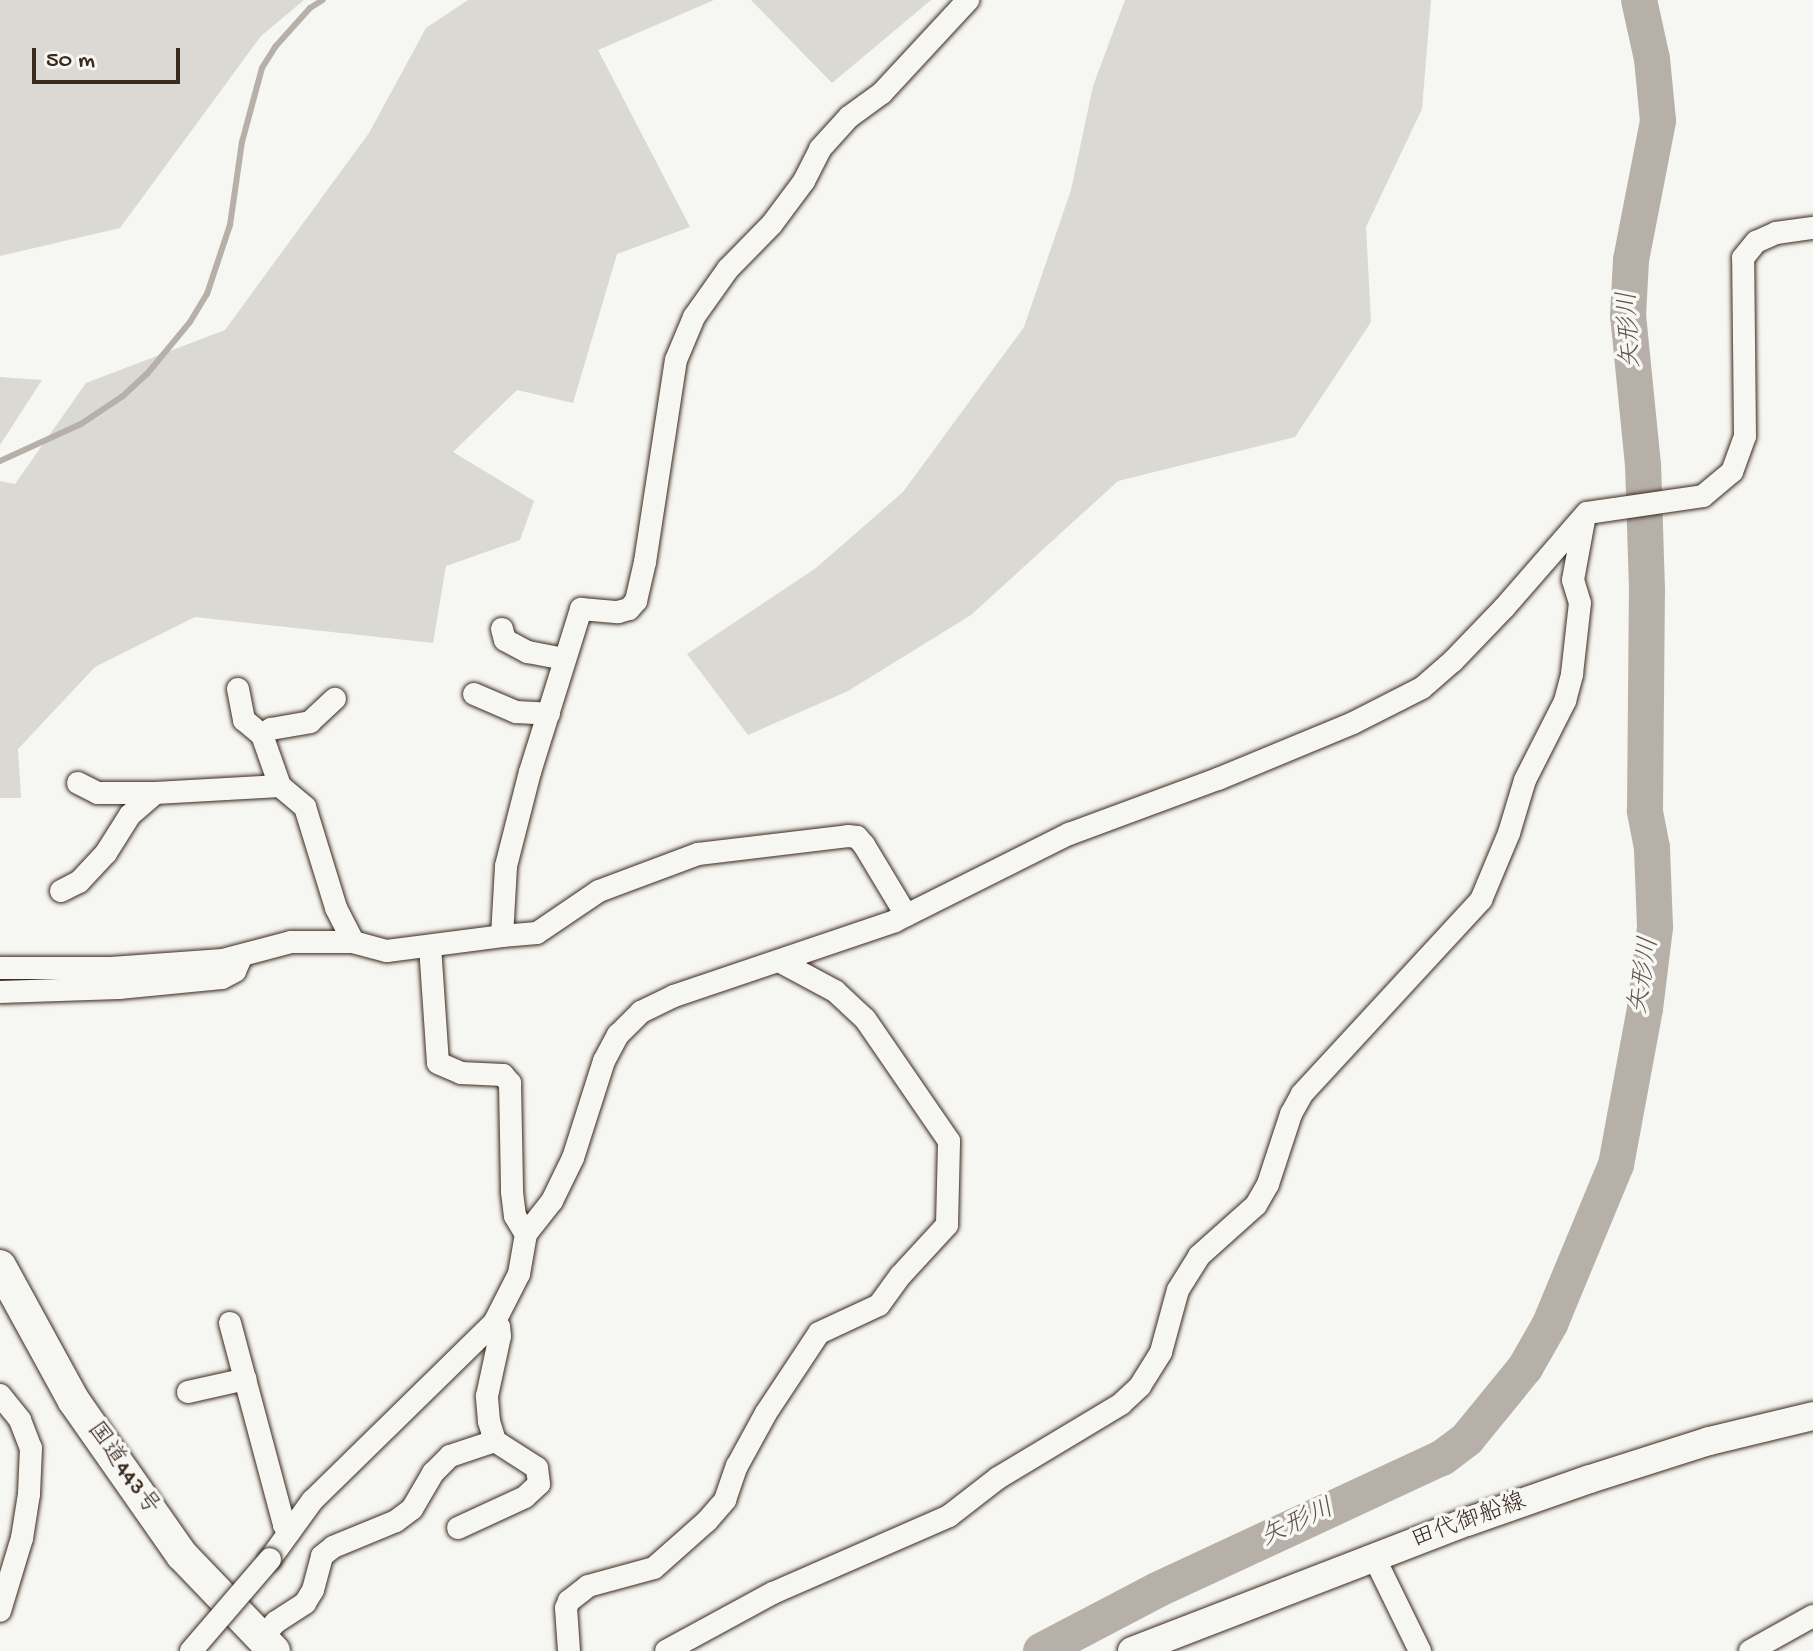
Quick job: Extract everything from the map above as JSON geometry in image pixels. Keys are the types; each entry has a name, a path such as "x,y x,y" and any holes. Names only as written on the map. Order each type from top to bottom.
{"highway":[{"name":"国道443号","path":"0,1266 74,1401 182,1555 268,1645"}],"main road":[{"name":"田代御船線","path":"1132,1651 1374,1557 1619,1469 1709,1441 1813,1416"}],"street":[{"path":"502,936 506,866 581,609 618,612 629,609 636,601 645,562 676,360 694,317 728,269 755,244 796,192 820,149 849,117 882,93 968,0"},
{"path":"191,1651 270,1559 312,1501 494,1323 519,1274 526,1234 552,1201 573,1158 604,1061 618,1035 641,1012 674,996 781,962 906,915 1069,834 1313,740 1422,688 1453,661 1556,544 1592,514 1703,496 1732,472 1745,436 1743,258 1756,242 1776,233 1813,228"},
{"path":"666,1651 788,1587 949,1516 998,1478 1121,1404 1140,1386 1161,1352 1178,1290 1199,1256 1256,1205 1268,1184 1291,1114 1302,1094 1481,900 1509,833 1525,780 1565,701 1572,674 1580,603 1573,580 1592,514"},
{"path":"502,629 505,640 516,646 564,659"},
{"path":"238,689 244,720 253,731 262,735 280,786 305,807 336,908 353,942"},
{"path":"474,694 516,712 549,714"},
{"path":"262,735 271,729 310,722 335,699"},
{"path":"78,783 98,793 280,786"},
{"path":"61,891 79,882 106,853 130,815 155,793"},
{"path":"0,968 150,966 223,960 291,942 353,942 387,951 537,933 599,891 698,854 848,836 857,837 864,845 906,915"},
{"path":"430,946 438,1063 461,1073 503,1075 510,1083 512,1192 515,1216 526,1234"},
{"path":"0,992 119,988 222,978 235,971 242,955"},
{"path":"569,1651 566,1608 569,1601 588,1586 654,1568 707,1521 725,1500 737,1466 766,1413 819,1333 879,1305 901,1275 947,1225 949,1141 865,1019 835,991 781,962"},
{"path":"230,1323 284,1525 289,1532"},
{"path":"458,1528 525,1497 539,1484 537,1468 495,1441 487,1396 500,1336 499,1327 494,1323"},
{"path":"188,1392 246,1379"},
{"path":"0,1395 20,1420 31,1448 29,1494 22,1538 0,1611"},
{"path":"268,1645 276,1622 305,1603 313,1590 322,1556 333,1547 396,1521 412,1509 433,1473 450,1456 495,1441"},
{"path":"1374,1557 1420,1651"},
{"path":"1750,1651 1813,1616"}],"shaded area":[{"path":"0,0 304,0 261,36 120,228 0,256"},
{"path":"468,0 714,0 598,50 690,227 617,254 573,403 517,390 453,452 534,501 520,540 446,566 433,643 195,617 95,667 18,749 21,798 0,798 0,481 15,484 86,383 225,330 369,133 426,28"},
{"path":"751,0 931,0 832,83"},
{"path":"1125,0 1431,0 1422,109 1366,227 1371,322 1295,437 1118,481 971,615 848,691 748,735 687,654 816,568 903,492 1024,327 1071,190 1093,86"},
{"path":"0,377 42,380 0,445"}],"waterway":[{"path":"0,461 81,424 123,396 147,374 190,322 207,294 230,225 242,142 262,68 275,47 310,8 323,0"},
{"name":"矢形川","path":"1041,1651 1157,1590 1442,1458 1467,1439 1525,1368 1550,1324 1616,1165 1645,1009 1655,927 1652,848 1645,811 1647,590 1643,465 1628,316 1631,260 1658,121 1652,59 1639,0"}]}
